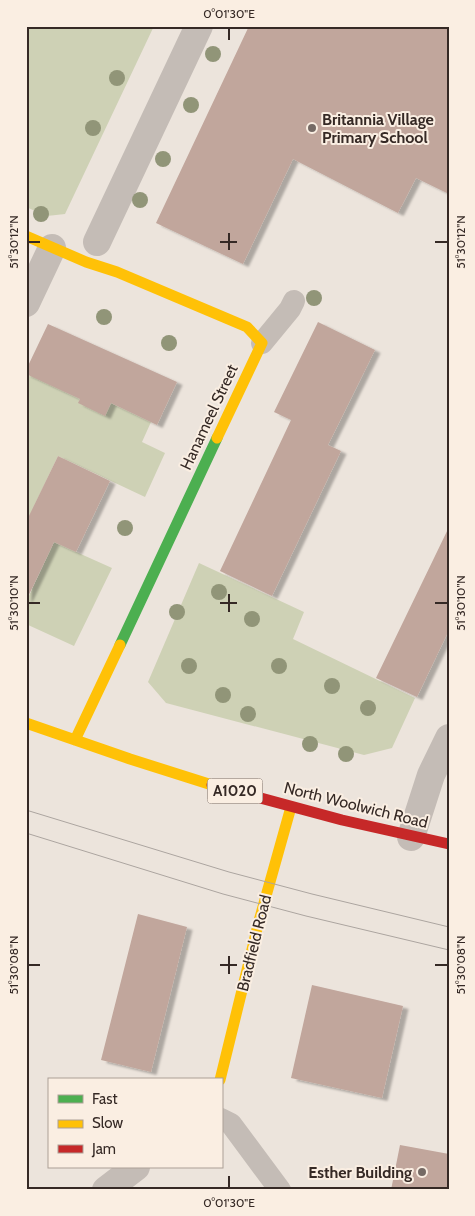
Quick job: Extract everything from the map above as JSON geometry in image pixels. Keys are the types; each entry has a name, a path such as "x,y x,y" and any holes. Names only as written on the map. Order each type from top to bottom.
{"street":[{"path":"97,242 199,26"},
{"path":"26,236 247,327 262,343"},
{"path":"26,303 52,248"},
{"name":"Hanameel Street","path":"75,740 262,343"},
{"name":"North Woolwich Road","path":"26,724 188,778 364,826 449,844"},
{"path":"411,837 431,775 449,738"},
{"name":"Bradfield Road","path":"220,1078 259,921 291,807"},
{"path":"106,1190 135,1168"}],"lane":[{"path":"262,343 290,309 294,301"},
{"path":"222,1120 231,1124 280,1190"}],"green space":[{"path":"26,26 154,26 65,214 47,216 26,207"},
{"path":"30,375 80,399 79,403 105,415 111,403 151,422 142,442 165,453 145,497 58,456 26,523 26,382"},
{"path":"54,542 112,568 74,646 26,624 26,602"},
{"path":"199,563 304,612 293,639 415,698 392,748 364,755 166,703 148,682"}],"building":[{"path":"249,26 449,26 449,194 416,178 398,213 293,159 243,264 156,223"},
{"path":"318,322 375,350 328,445 341,451 272,596 220,571 291,420 274,412"},
{"path":"48,324 177,382 157,425 111,403 105,416 78,403 80,399 26,374 26,370"},
{"path":"58,456 110,481 76,552 54,542 26,601 26,522"},
{"path":"449,527 449,630 417,697 376,678"},
{"path":"138,914 187,927 151,1072 101,1060"},
{"path":"312,985 403,1006 382,1098 291,1078"},
{"name":"Esther Building","path":"400,1145 449,1154 449,1190 391,1190"}],"tram line":[{"path":"26,810 229,872 449,927"},
{"path":"26,833 223,894 449,950"}],"traffic: fast":[{"path":"120,645 217,438"}],"traffic: slow":[{"path":"26,236 247,327 262,343 217,438"},
{"path":"75,740 120,645"},
{"path":"26,723 212,785"},
{"path":"220,1078 259,921 291,807"}],"traffic: jam":[{"path":"212,785 342,820 449,844"}],"place":[{"name":"Britannia Village Primary School","path":"312,128"},
{"name":"Esther Building","path":"422,1172"}]}
